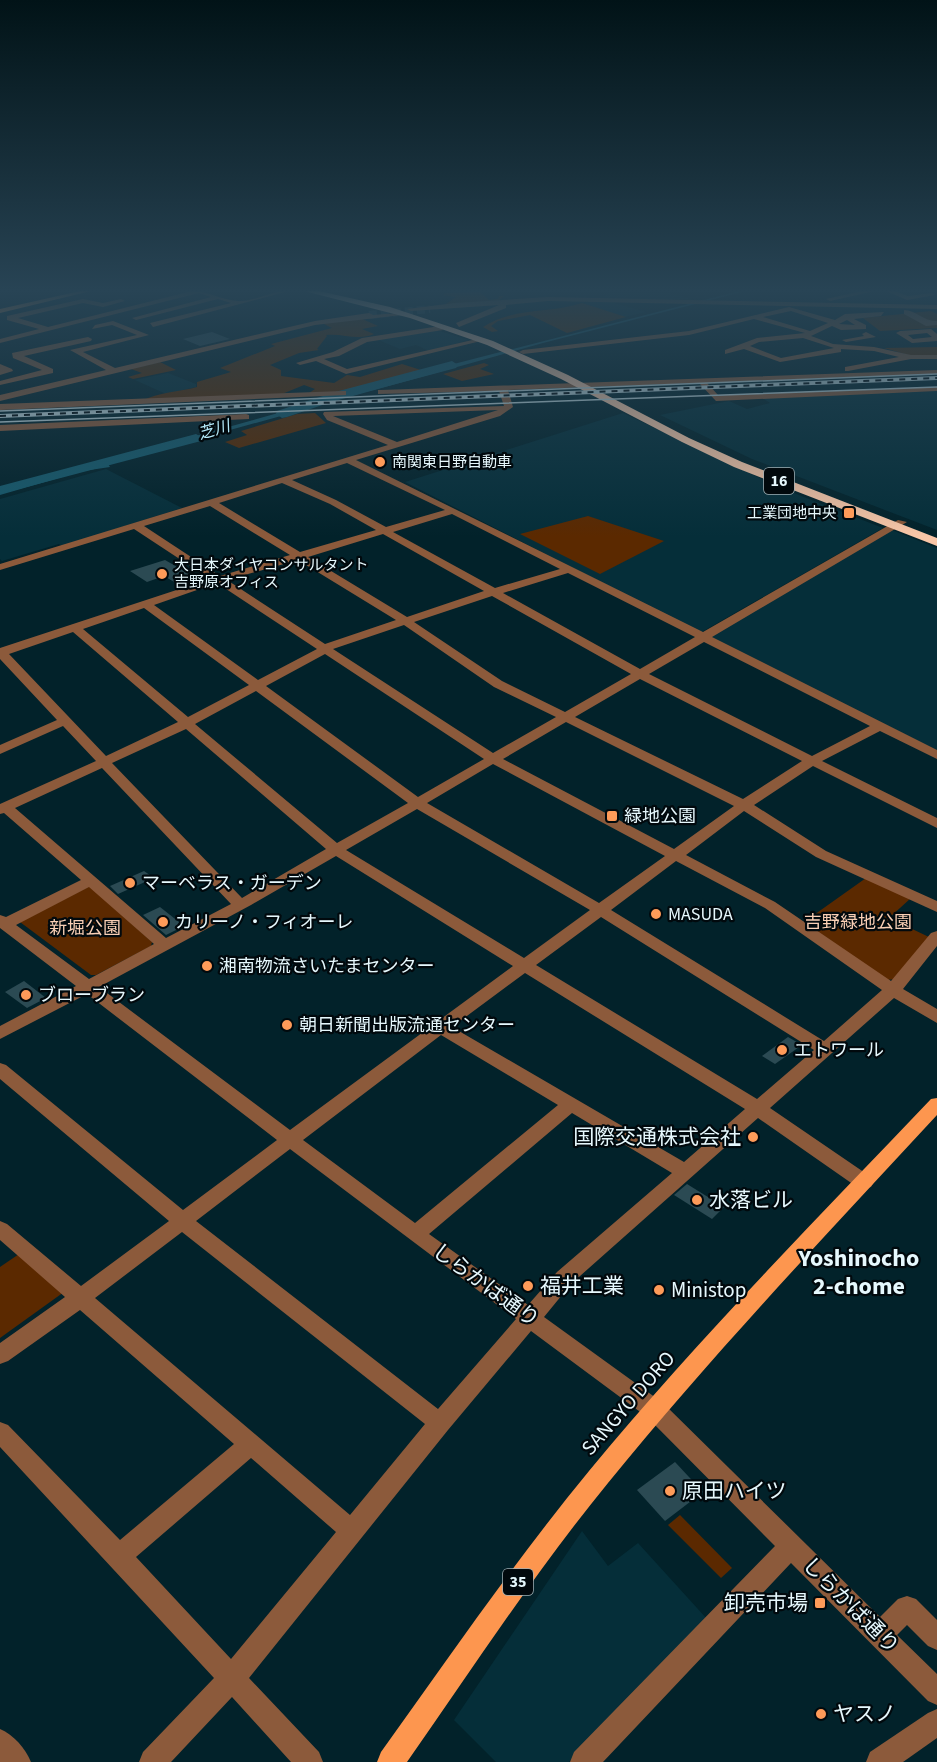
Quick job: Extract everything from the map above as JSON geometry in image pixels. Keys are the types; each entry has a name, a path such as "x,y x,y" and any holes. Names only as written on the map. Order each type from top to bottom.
{"highway":[{"name":"16","path":"557,373 710,452 898,524 937,536"},
{"name":"16","path":"566,373 719,450 937,542"}],"main road":[{"name":"SANGYO DORO","path":"391,1762 544,1544 655,1410 937,1104"}],"street":[{"path":"0,384 41,373"},
{"path":"0,398 105,373"},
{"path":"381,392 701,381 779,373"},
{"path":"876,373 904,373"},
{"path":"883,374 901,391"},
{"path":"701,381 716,398 937,389"},
{"path":"0,384 16,394"},
{"path":"506,388 503,390 509,406"},
{"path":"0,407 343,393"},
{"path":"0,567 496,414 509,406"},
{"path":"397,445 330,418 327,414 509,406"},
{"path":"0,428 246,417"},
{"path":"348,460 937,754"},
{"path":"284,480 333,502 640,674 937,824"},
{"path":"211,502 406,621 498,684 744,805 821,854 937,907"},
{"path":"240,905 0,653 216,580 453,511"},
{"path":"0,1033 240,905 898,524"},
{"path":"135,525 216,580 494,759 770,905 893,990 937,1017"},
{"path":"165,945 3,808 185,724 324,650 492,592 567,570"},
{"path":"146,604 417,803 600,910 825,1049"},
{"path":"75,628 185,724 336,850 757,1108 864,1182"},
{"path":"0,750 65,722"},
{"path":"0,1354 80,1298 440,1027 744,805 812,761 880,726"},
{"path":"2,922 90,881"},
{"name":"しらかば通り","path":"2,922 415,1234 655,1410 937,1692"},
{"path":"153,1762 231,1679 440,1422 532,1318 564,1278 893,990 937,936"},
{"path":"440,1027 686,1172"},
{"path":"0,1069 181,1220 440,1422"},
{"path":"415,1234 571,1104"},
{"path":"0,1228 352,1531"},
{"path":"0,1432 309,1762"},
{"path":"118,1556 251,1444"},
{"path":"584,1762 792,1545"},
{"path":"880,1634 907,1608 937,1637"},
{"path":"880,1762 937,1722"},
{"path":"0,1742 17,1762"}],"shaded area":[{"path":"169,373 196,384 196,387 166,394 135,380"},
{"path":"420,373 434,373 108,464 110,467 83,471 0,495 0,492"},
{"path":"937,391 937,530 752,459 660,415 729,401 747,409 770,403 761,397"},
{"path":"623,413 781,488 883,528 700,633 405,482"},
{"path":"106,469 182,508 62,546 59,544 2,561 0,559 0,499"},
{"path":"892,530 937,548 937,752 708,638"},
{"path":"582,1531 608,1566 638,1543 707,1619 569,1762 496,1762 454,1720"}],"green space":[{"path":"141,373 161,373 133,379 128,377"},
{"path":"227,373 281,373 281,376 334,383 347,375 360,377 372,373 416,373 339,394 309,393 315,389 304,385 282,394 142,401 162,394 197,387 197,382"},
{"path":"492,373 494,374 462,381 443,374"},
{"path":"315,413 326,423 239,448 225,442 247,435 241,431 297,414"},
{"path":"588,516 664,541 600,574 520,534"},
{"name":"吉野緑地公園","path":"866,878 911,898 889,918 929,937 896,979 887,980 804,922"},
{"name":"新堀公園","path":"90,886 152,942 151,946 96,975 91,975 20,922"},
{"path":"22,1252 64,1292 0,1338 0,1267"},
{"path":"680,1515 732,1568 721,1578 668,1525"}],"building":[{"name":"大日本ダイヤコンサルタント 吉野原オフィス","path":"165,560 200,580 181,586 164,576 147,582 130,571"},
{"name":"マーベラス・ガーデン","path":"144,871 154,878 118,894 110,886"},
{"name":"カリーノ・フィオーレ","path":"160,907 184,926 166,935 143,915"},
{"name":"ブローブラン","path":"24,981 46,998 27,1008 5,992"},
{"name":"エトワール","path":"788,1037 802,1045 775,1064 762,1056"},
{"name":"水落ビル","path":"687,1184 724,1207 712,1219 674,1195"},
{"name":"原田ハイツ","path":"675,1462 703,1492 665,1521 637,1490"}],"waterway":[{"name":"芝川","path":"282,414 339,395 421,373"},
{"name":"芝川","path":"0,490 196,438"}],"tram line":[{"path":"0,411 937,374"},
{"path":"0,422 937,387"}],"railway":[{"path":"0,416 937,378"}],"place":[{"name":"南関東日野自動車","path":"380,462"},
{"name":"工業団地中央","path":"849,513"},
{"name":"大日本ダイヤコンサルタント 吉野原オフィス","path":"162,574"},
{"name":"緑地公園","path":"612,816"},
{"name":"マーベラス・ガーデン","path":"130,883"},
{"name":"MASUDA","path":"656,914"},
{"name":"カリーノ・フィオーレ","path":"163,922"},
{"name":"湘南物流さいたまセンター","path":"207,966"},
{"name":"ブローブラン","path":"26,995"},
{"name":"朝日新聞出版流通センター","path":"287,1025"},
{"name":"エトワール","path":"782,1050"},
{"name":"国際交通株式会社","path":"753,1137"},
{"name":"水落ビル","path":"697,1200"},
{"name":"福井工業","path":"528,1286"},
{"name":"Ministop","path":"659,1290"},
{"name":"原田ハイツ","path":"670,1491"},
{"name":"卸売市場","path":"820,1603"},
{"name":"ヤスノ","path":"821,1714"}],"district":[{"name":"Yoshinocho 2-chome","path":"859,1272"}]}
